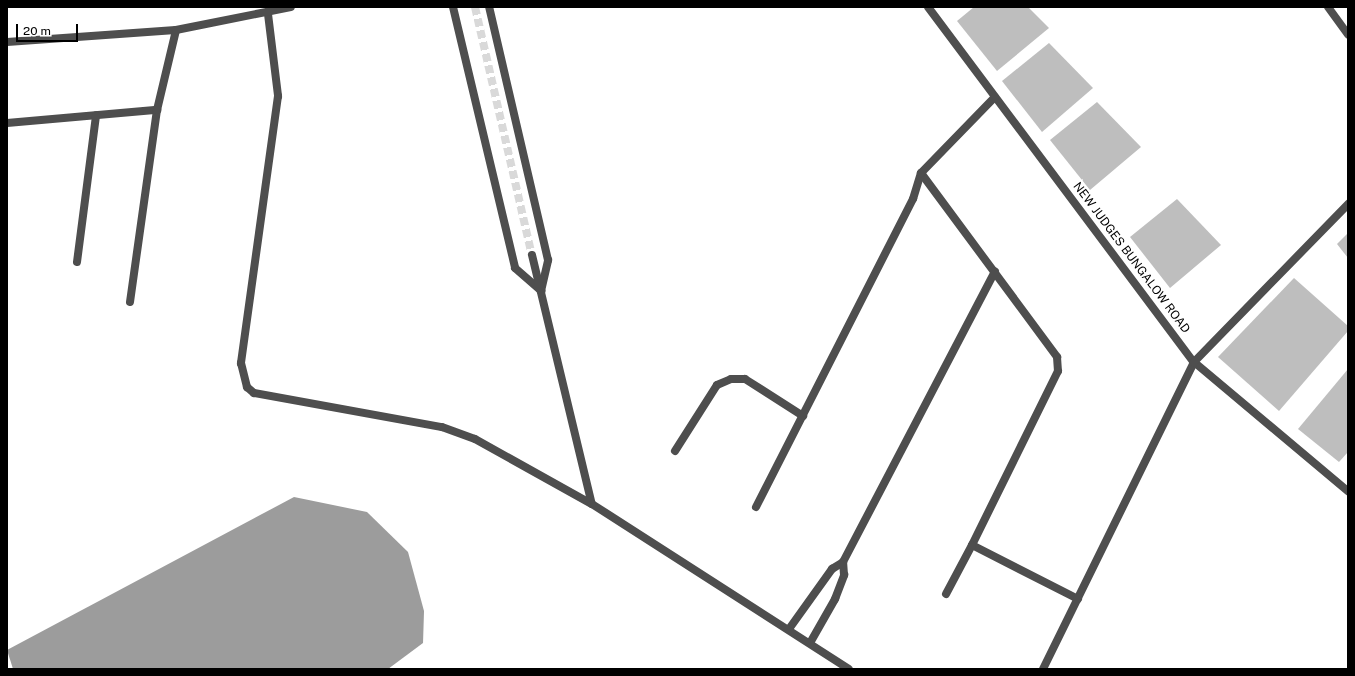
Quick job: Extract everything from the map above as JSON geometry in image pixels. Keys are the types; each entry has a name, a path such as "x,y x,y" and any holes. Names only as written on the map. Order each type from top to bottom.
{"street":[{"path":"7,42 176,30 268,14 291,7"},
{"path":"453,7 515,268 541,292"},
{"path":"490,7 548,260 541,292"},
{"name":"NEW JUDGES BUNGALOW ROAD","path":"928,7 1194,362 1348,491"},
{"path":"1328,7 1348,35"},
{"path":"268,14 278,96 241,363 247,387 254,393 442,427 475,439 592,504 850,669"},
{"path":"130,302 158,110 176,30"},
{"path":"756,507 913,199 921,173 995,97"},
{"path":"7,123 158,110"},
{"path":"76,262 96,115"},
{"path":"921,173 1043,333 1057,357 1058,371 972,545 946,594"},
{"path":"1043,669 1194,362 1348,204"},
{"path":"532,255 592,504"},
{"path":"789,629 832,568 842,562 995,271"},
{"path":"675,451 717,385 731,379 745,379 803,416"},
{"path":"972,545 1078,599"},
{"path":"810,643 835,599 844,574 842,562"}],"shaded area":[{"path":"294,497 367,512 408,552 424,611 423,643 388,669 13,669 7,650"}],"building":[{"path":"974,7 1028,7 1049,28 997,71 957,21"},
{"path":"1049,43 1093,88 1042,132 1002,81"},
{"path":"1097,102 1141,147 1090,190 1050,140"},
{"path":"1177,199 1221,245 1170,288 1130,237"},
{"path":"1348,233 1348,258 1337,244"},
{"path":"1294,278 1348,326 1348,331 1279,411 1218,357"},
{"path":"1348,369 1348,452 1339,462 1298,429"}],"tunnel":[{"path":"475,7 532,255"}]}
